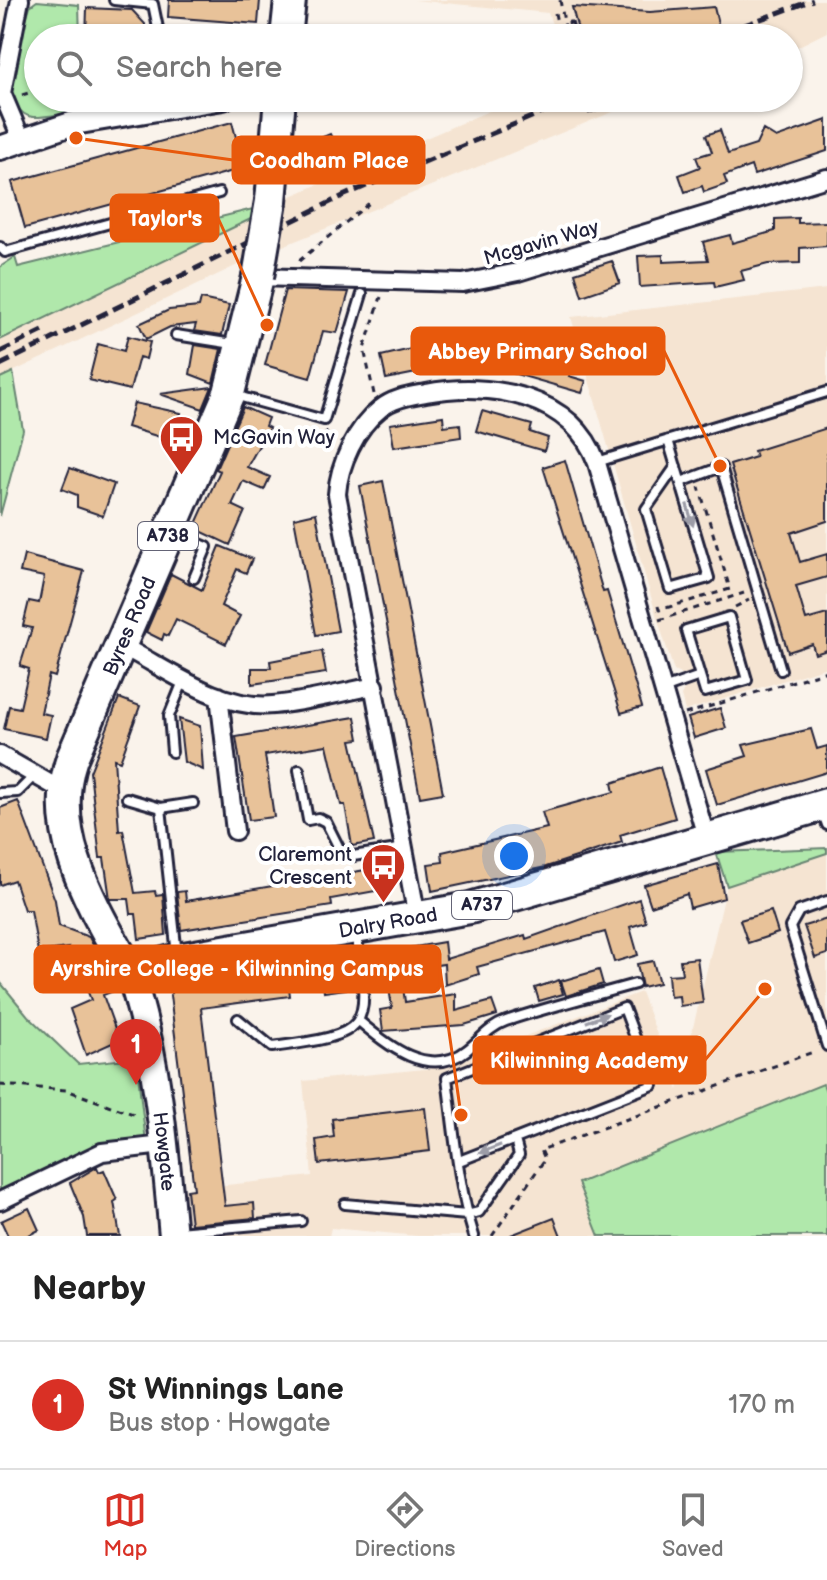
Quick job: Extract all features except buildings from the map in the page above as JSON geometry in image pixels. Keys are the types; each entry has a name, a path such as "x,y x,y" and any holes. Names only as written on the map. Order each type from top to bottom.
{"highway":[{"path":"277,24 290,0"},
{"name":"A738","path":"258,277 271,201 279,112"},
{"name":"Byres Road","path":"130,973 86,890 67,835 63,791 72,758 229,393 238,345 258,277"},
{"name":"Dalry Road","path":"130,973 178,959 516,897 707,840 825,812"}],"main road":[{"name":"Howgate","path":"130,973 146,1028 173,1234"}],"street":[{"path":"20,0 2,93 21,138"},
{"path":"0,148 21,138 127,112"},
{"name":"Mcgavin Way","path":"258,277 463,283 518,272 827,178"},
{"path":"417,917 337,494 343,464 366,423 378,410 400,398 455,388 495,391 532,399 558,412 575,426 592,449 707,840"},
{"path":"120,645 219,696 273,705 375,686"},
{"path":"219,696 235,831"},
{"path":"0,755 63,791"},
{"path":"0,1201 102,1152 161,1136"}],"lane":[{"path":"114,0 153,4 157,24"},
{"path":"0,247 5,252 219,193"},
{"path":"229,393 324,420 362,294"},
{"path":"176,335 238,345"},
{"path":"597,463 827,392"},
{"path":"668,440 681,482 709,578 670,589 646,509 676,466"},
{"path":"681,482 721,467 781,670"},
{"path":"170,531 207,547 194,578"},
{"path":"729,617 747,680 705,692 700,676 686,630 729,617"},
{"path":"663,689 700,676"},
{"path":"172,752 169,716 184,678"},
{"path":"299,770 308,820 318,818 326,822 345,856 404,848"},
{"path":"0,793 18,792 35,775"},
{"path":"127,798 161,808 193,803"},
{"path":"161,808 178,959"},
{"path":"827,901 799,911 790,927 827,1046"},
{"path":"238,1019 272,1047 333,1039 359,1021 366,1003 355,927"},
{"path":"359,1021 393,1050 418,1060 434,1061 465,1052 482,1034 502,1022 635,984"},
{"path":"459,1161 653,1085 624,1008 447,1078 459,1161 467,1215 474,1236"},
{"path":"345,1204 467,1215 479,1212 519,1155 515,1140"},
{"path":"173,1234 301,1221"}],"path":[{"path":"560,0 568,24"},
{"path":"555,13 558,24"},
{"path":"588,113 597,112"},
{"path":"295,263 373,200"},
{"path":"378,410 364,349 386,283"},
{"path":"324,420 329,451 343,464"},
{"path":"645,625 758,592"},
{"path":"729,617 736,604 758,592"},
{"path":"672,718 827,671"},
{"path":"492,1236 545,1159 541,1150 827,1046"},
{"path":"0,1085 66,1090 161,1136"}],"shaded area":[{"path":"414,0 827,0 827,32 803,44 803,24 552,24 548,13"},
{"path":"486,112 613,112 246,261 0,378 0,340 289,197"},
{"path":"827,289 827,667 685,711 681,696 686,686 684,676 674,671 656,614 571,317"},
{"path":"827,853 827,1236 418,1236 331,1228 329,1236 173,1236 168,1191 312,1176 303,1081 445,1067 641,992 678,1090 727,886"}],"green space":[{"path":"37,1 79,5 80,24 24,24 30,6"},
{"path":"24,25 24,112 71,112 33,117 19,110 9,84"},
{"path":"257,208 257,216 0,340 0,267 15,257 18,267"},
{"path":"13,372 23,430 0,516 0,378"},
{"path":"827,848 827,853 727,886 716,852"},
{"path":"0,982 28,1016 78,1064 136,1058 146,1142 0,1193"},
{"path":"823,1084 827,1094 827,1236 599,1236 578,1183"}],"railway":[{"path":"747,24 813,0"},
{"path":"0,365 345,195 544,112"},
{"path":"0,352 47,329"}],"place":[{"name":"Coodham Place","path":"76,138"},
{"name":"Taylor's","path":"267,325"},
{"name":"Abbey Primary School","path":"720,466"},
{"name":"McGavin Way","path":"182,476"},
{"name":"Claremont Crescent","path":"383,904"},
{"name":"Kilwinning Academy","path":"765,989"},
{"name":"St Winnings Lane","path":"136,1085"},
{"name":"Ayrshire College - Kilwinning Campus","path":"461,1115"}]}
